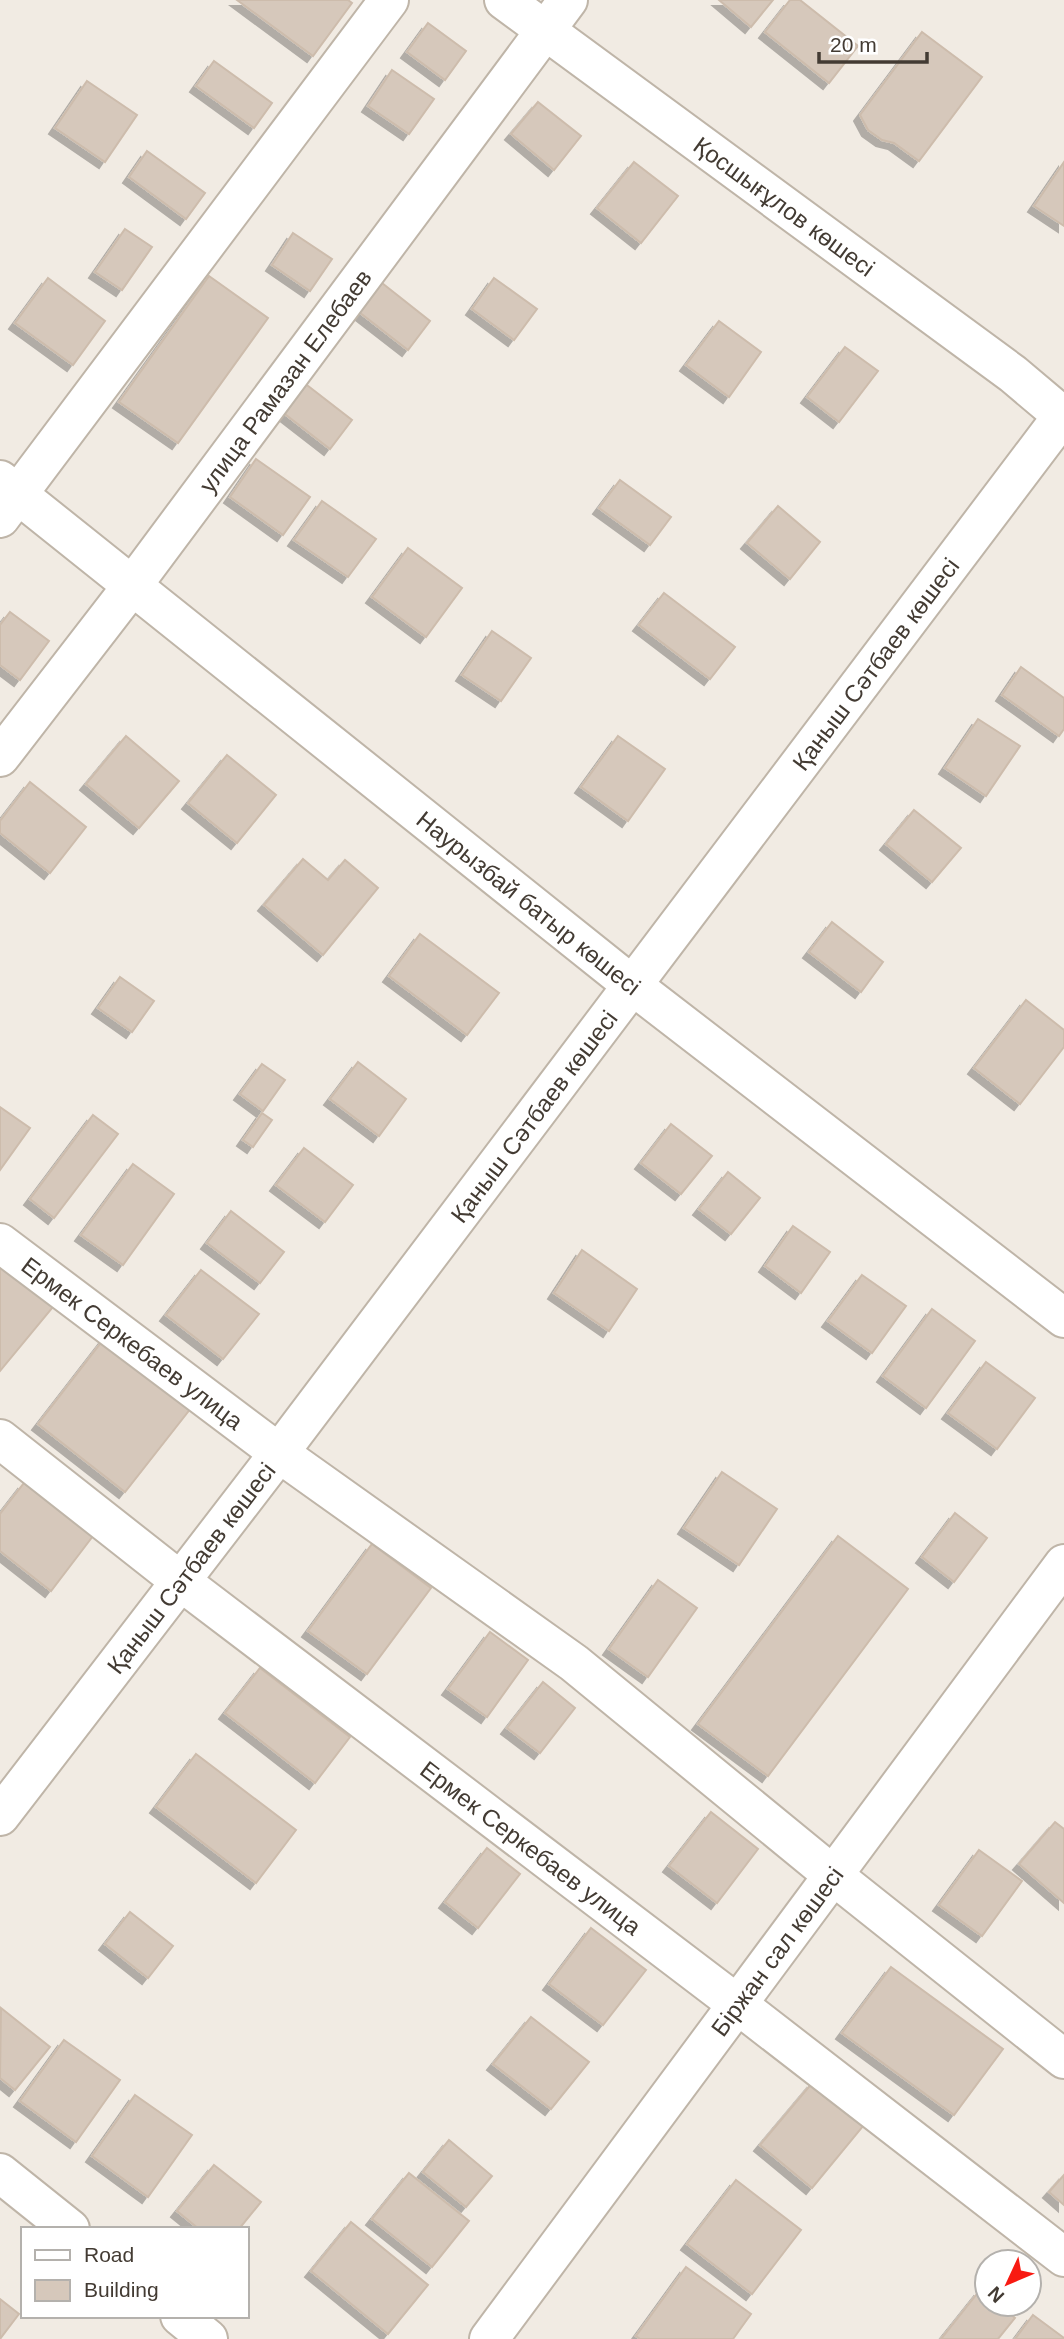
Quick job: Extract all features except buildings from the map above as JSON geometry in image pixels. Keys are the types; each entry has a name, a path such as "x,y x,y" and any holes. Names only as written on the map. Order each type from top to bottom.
{"street":[{"path":"6,497 389,0"},
{"name":"Қосшығұлов көшесі","path":"504,0 1013,374 1064,415"},
{"name":"улица Рамазан Елебаев","path":"0,757 132,586 568,0"},
{"name":"Қаныш Сәтбаев көшесі","path":"0,1816 279,1453 1064,415"},
{"name":"Наурызбай батыр көшесі","path":"6,497 132,586 632,985 1064,1318"},
{"name":"Ермек Серкебаев улица","path":"0,1244 279,1453 574,1663 834,1876 1064,2059"},
{"name":"Ермек Серкебаев улица","path":"0,1439 179,1580 737,2004 1064,2257"},
{"name":"Біржан сал көшесі","path":"489,2339 1064,1564"},
{"path":"0,2173 68,2227"},
{"path":"182,2318 208,2339"}]}
